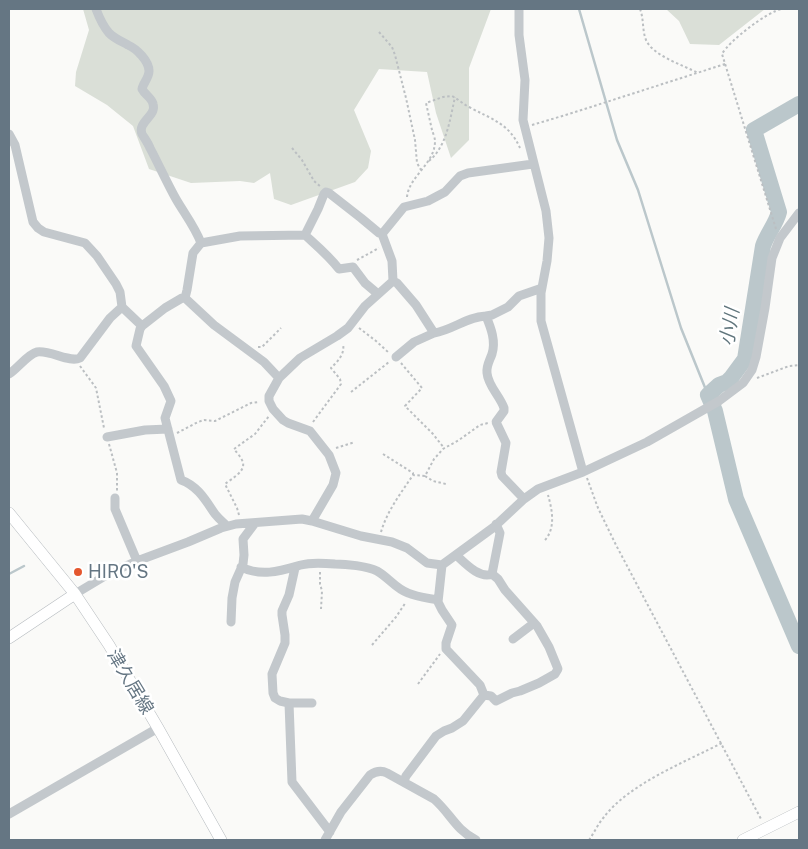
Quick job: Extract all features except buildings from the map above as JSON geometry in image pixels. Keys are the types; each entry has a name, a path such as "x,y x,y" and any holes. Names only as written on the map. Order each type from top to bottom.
{"main road":[{"name":"津久居線","path":"9,513 76,594 109,645 158,728 221,840"},
{"path":"9,638 76,594"},
{"path":"743,840 799,812"}],"street":[{"path":"96,9 109,33 118,41 135,50 148,65 149,74 142,89 154,106 153,111 141,128 142,133 201,242"},
{"path":"519,9 519,35 525,80 523,120 529,164 546,211 549,238 542,288 541,322 584,472"},
{"path":"9,134 15,145 33,222 44,232 85,243 97,256 116,284 120,292 122,307 142,326"},
{"path":"382,234 404,207 428,201 442,194 457,179 468,174 529,164"},
{"path":"305,235 326,192 336,198 379,234 382,234"},
{"path":"76,594 110,573 227,526 302,519 361,536 392,542 407,548 427,563 442,565 538,489 584,472 647,442 719,401 743,383 752,370 756,357 772,258 780,238 799,213"},
{"path":"312,521 333,485 336,473 329,455 310,431 288,423 274,411 269,399 270,392 279,378 306,353 348,328 364,306 393,281 393,266 382,234"},
{"path":"185,298 193,253 201,242 240,236 305,235 330,257 339,269 353,267 378,294"},
{"path":"393,281 397,283 416,305 434,333"},
{"path":"395,357 414,342 469,319 492,315 508,307 520,296 542,288"},
{"path":"185,298 165,308 142,326 136,346 161,381 171,402 165,418 181,480 196,488 216,516 227,526"},
{"path":"185,298 214,325 264,362 279,378"},
{"path":"9,374 32,354 37,352 51,353 77,360 82,357 110,318 122,307"},
{"path":"486,316 493,335 492,355 486,372 504,408 496,422 506,443 501,472 502,476 524,499"},
{"path":"107,437 145,430 169,431"},
{"path":"115,498 116,509 137,561"},
{"path":"232,622 232,598 244,555 242,539 255,523"},
{"path":"492,574 500,533 496,524"},
{"path":"456,555 481,575 489,576 492,574"},
{"path":"241,567 263,573 312,563 350,565 375,570 408,594 438,600"},
{"path":"442,565 438,600 442,610 452,624 445,648 480,685 484,695"},
{"path":"295,568 289,595 282,611 285,643 272,674 273,693 275,698 280,701 312,703"},
{"path":"484,695 491,696 496,701 539,683 557,672 558,669 549,647 537,626 492,574"},
{"path":"513,639 534,623"},
{"path":"404,781 436,736 462,721 484,695"},
{"path":"289,702 292,782 330,832"},
{"path":"9,814 158,728"},
{"path":"324,840 341,812 370,775 381,771 388,772 434,799 466,835 476,840"}],"path":[{"path":"640,9 645,38 652,49 658,54 698,73"},
{"path":"776,227 722,54 739,36 760,20 782,9"},
{"path":"794,9 799,9"},
{"path":"380,32 392,47 395,55 415,140 417,163 421,170"},
{"path":"524,126 569,114 725,64"},
{"path":"427,163 435,141 426,103 452,96 498,122 511,132 529,164"},
{"path":"404,207 407,191 440,147 448,129 455,97"},
{"path":"292,148 302,160 314,181 326,192"},
{"path":"356,261 385,244"},
{"path":"353,323 395,357 422,388 405,406 444,448"},
{"path":"253,346 262,347 281,328"},
{"path":"310,431 309,427 341,384 331,368 341,357 344,349 337,336"},
{"path":"351,392 395,357"},
{"path":"77,360 96,388 117,473 115,498"},
{"path":"743,383 789,366 799,365"},
{"path":"169,431 179,433 191,425 204,420 215,421 251,403 269,399"},
{"path":"240,524 237,508 225,484 238,474 243,466 243,461 234,449 256,434 274,411"},
{"path":"425,476 434,460 444,448 480,425 496,422"},
{"path":"327,452 356,442"},
{"path":"383,454 413,473 413,475 425,476 433,481 446,484"},
{"path":"584,472 609,530 767,828"},
{"path":"380,539 385,520 413,475"},
{"path":"545,486 552,512 550,534 545,540"},
{"path":"320,563 321,609"},
{"path":"372,645 402,610 408,594"},
{"path":"418,684 445,648"},
{"path":"589,840 604,817 631,792 645,782 722,743"}],"shaded area":[{"path":"83,9 491,9 469,68 469,140 451,158 436,113 427,72 379,69 354,110 371,151 368,168 355,182 291,205 274,199 270,173 254,183 240,181 191,183 149,169 133,126 107,105 75,86 76,72 89,30"},
{"path":"666,9 765,9 719,45 690,44 679,21"}],"waterway":[{"path":"579,9 617,140 638,190 681,328 708,395"},
{"name":"小川","path":"799,104 754,130 779,212 763,246 745,359 727,382 719,385 708,395 715,411 736,499 799,646"},
{"path":"9,574 24,566"}],"place":[{"name":"HIRO'S","path":"78,572"}]}
